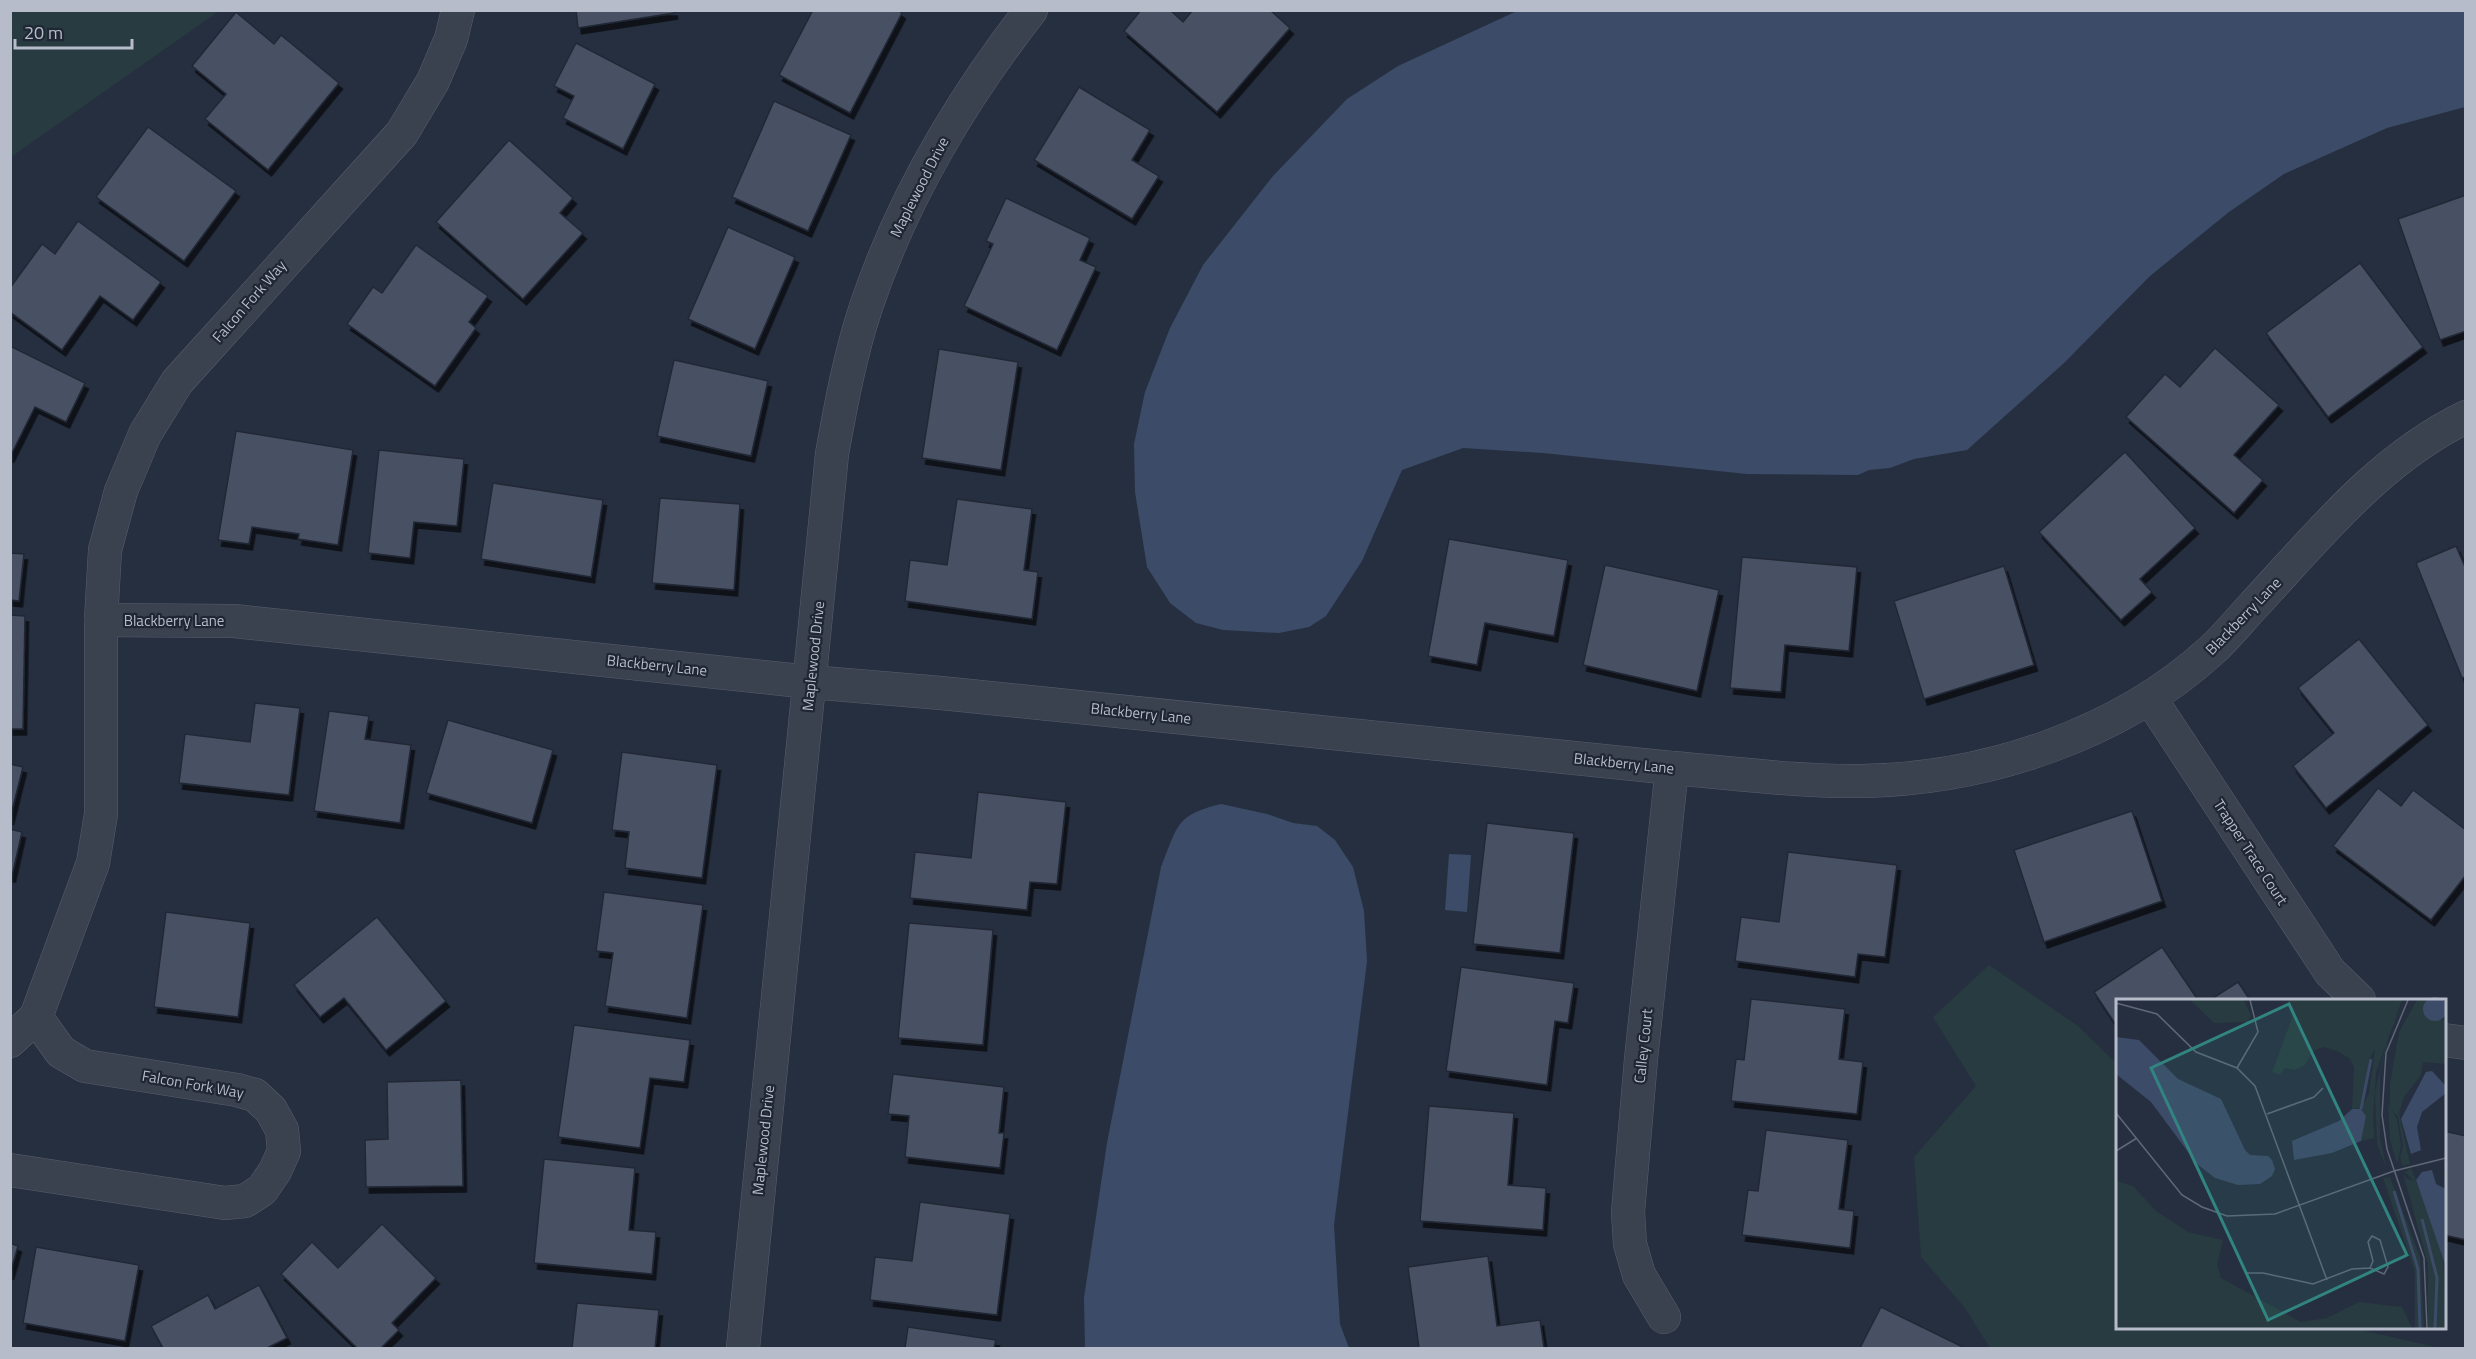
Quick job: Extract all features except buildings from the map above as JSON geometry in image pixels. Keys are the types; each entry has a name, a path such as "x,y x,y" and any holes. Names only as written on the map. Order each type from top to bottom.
{"street":[{"name":"Falcon Fork Way","path":"101,620 105,550 121,490 145,434 177,382 402,133 433,81 451,39 458,10"},
{"name":"Maplewood Drive","path":"743,1348 832,454 846,380 866,308 896,230 941,141 995,57 1032,10"},
{"name":"Blackberry Lane","path":"36,1017 93,863 101,814 101,620 234,621 810,682 941,693 1779,777 1861,781 1943,774 2023,755 2089,731 2150,698 2212,650 2351,501 2393,462 2440,429 2466,417"},
{"name":"Trapper Trace Court","path":"2150,698 2330,972 2358,999"},
{"name":"Calley Court","path":"1664,1317 1639,1275 1630,1244 1628,1212 1641,1059 1672,768"},
{"name":"Falcon Fork Way","path":"10,1170 225,1203 245,1200 262,1190 275,1171 284,1151 282,1130 270,1110 255,1095 237,1090 85,1066 62,1052 36,1017"},
{"path":"10,1041 36,1017"},
{"path":"2446,1040 2466,1042"}],"green space":[{"path":"11,10 219,10 219,11 11,157"},
{"path":"1989,965 2078,1026 2116,1063 2116,1329 2357,1329 2440,1348 1990,1348 1965,1308 1921,1257 1914,1157 1976,1086 1933,1017"}],"water":[{"path":"1517,11 2465,11 2465,107 2387,128 2284,174 2229,212 2150,276 2064,363 1967,450 1914,459 1890,468 1869,470 1858,475 1747,474 1543,453 1463,448 1402,470 1362,561 1326,616 1309,627 1279,633 1223,630 1196,623 1170,603 1147,567 1135,492 1134,444 1145,392 1170,328 1203,265 1273,176 1347,99 1398,66"},
{"path":"1221,804 1267,814 1293,823 1317,826 1335,840 1353,867 1364,911 1367,961 1334,1225 1340,1324 1349,1348 1085,1348 1084,1298 1107,1143 1161,867 1180,824 1195,813"},
{"path":"1449,854 1471,855 1467,912 1445,910"}]}
